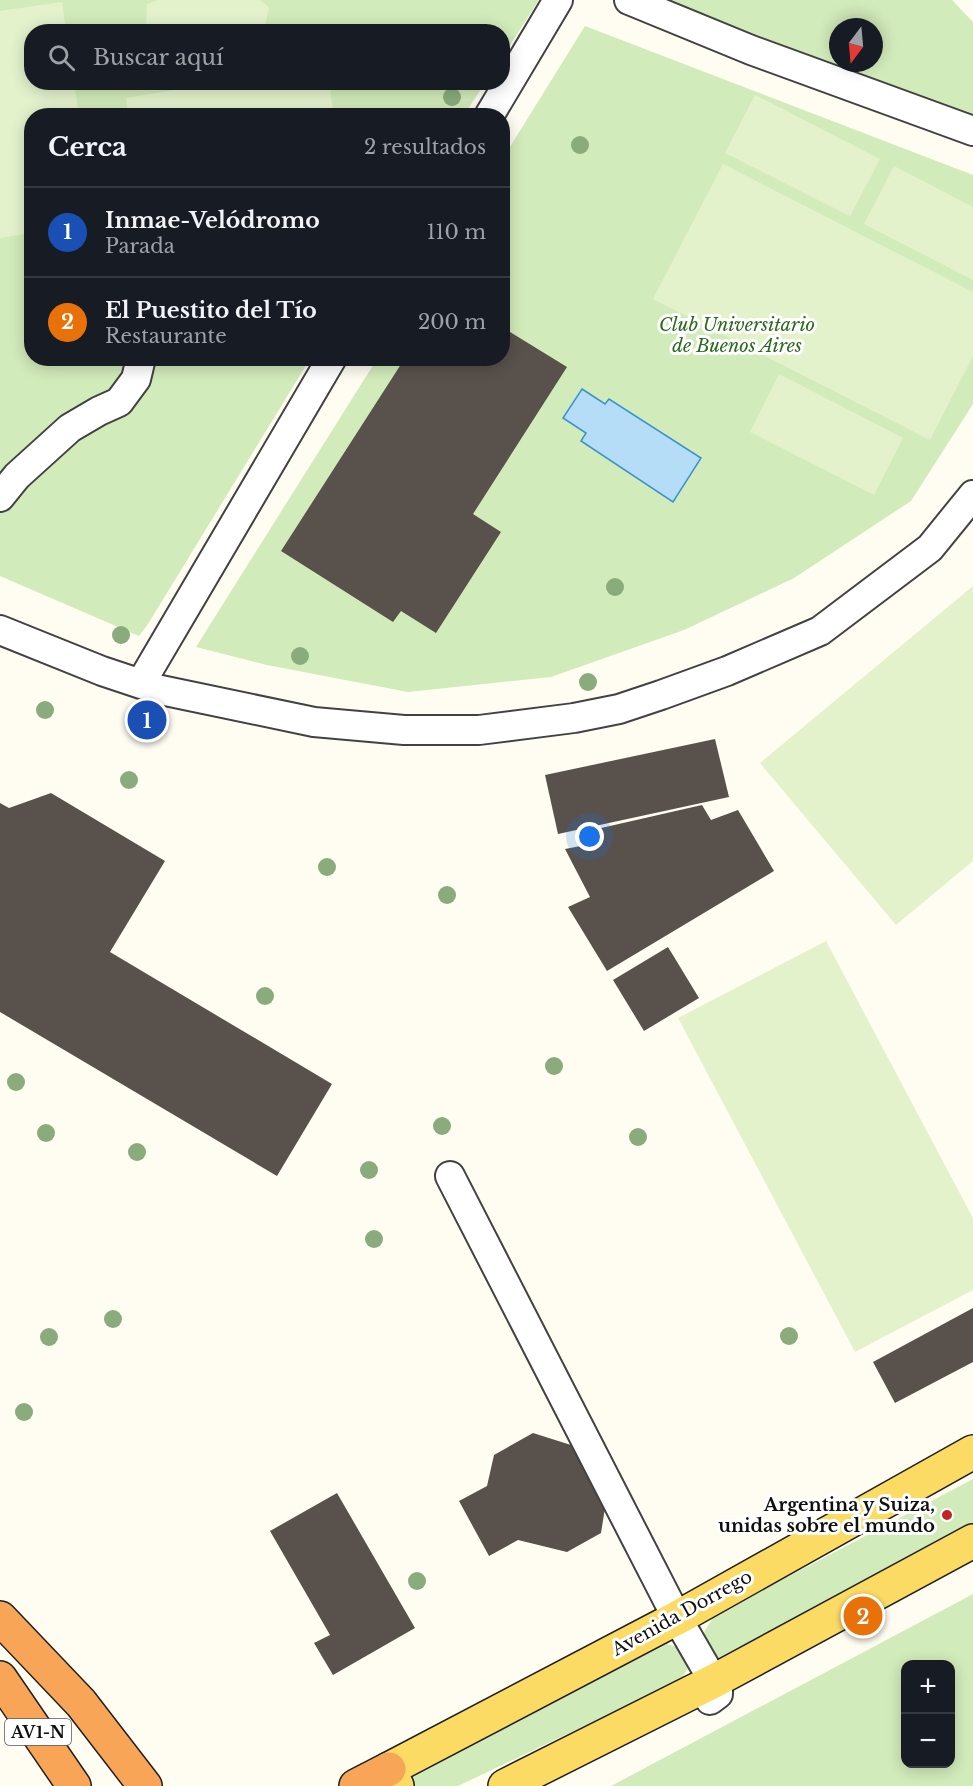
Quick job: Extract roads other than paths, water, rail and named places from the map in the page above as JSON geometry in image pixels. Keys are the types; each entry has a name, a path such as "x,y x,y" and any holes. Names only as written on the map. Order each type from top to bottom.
{"highway":[{"path":"0,1618 81,1703 145,1786"},
{"name":"AV1-N","path":"0,1678 74,1786"},
{"path":"356,1786 393,1777"}],"main road":[{"name":"Avenida Dorrego","path":"393,1777 973,1452"},
{"path":"505,1786 714,1682 973,1541"}],"street":[{"path":"510,81 558,0"},
{"path":"629,0 751,50 973,131"},
{"path":"494,108 504,90"},
{"path":"0,497 17,476 70,428 118,402 136,379 139,366"},
{"path":"141,683 327,366"},
{"path":"0,630 102,671 156,689 314,722 405,730 479,730 574,718 619,709 727,671 820,631 930,548 973,495"},
{"path":"450,1176 677,1618 718,1689 718,1694 712,1699 537,1786"}],"water":[{"path":"582,389 605,404 609,399 701,458 673,502 581,441 586,433 563,418"}],"place":[{"name":"Inmae-Velódromo","path":"147,720"},
{"name":"Argentina y Suiza, unidas sobre el mundo","path":"947,1515"},
{"name":"El Puestito del Tío","path":"863,1616"}],"park label":[{"name":"Club Universitario de Buenos Aires","path":"737,335"}]}
